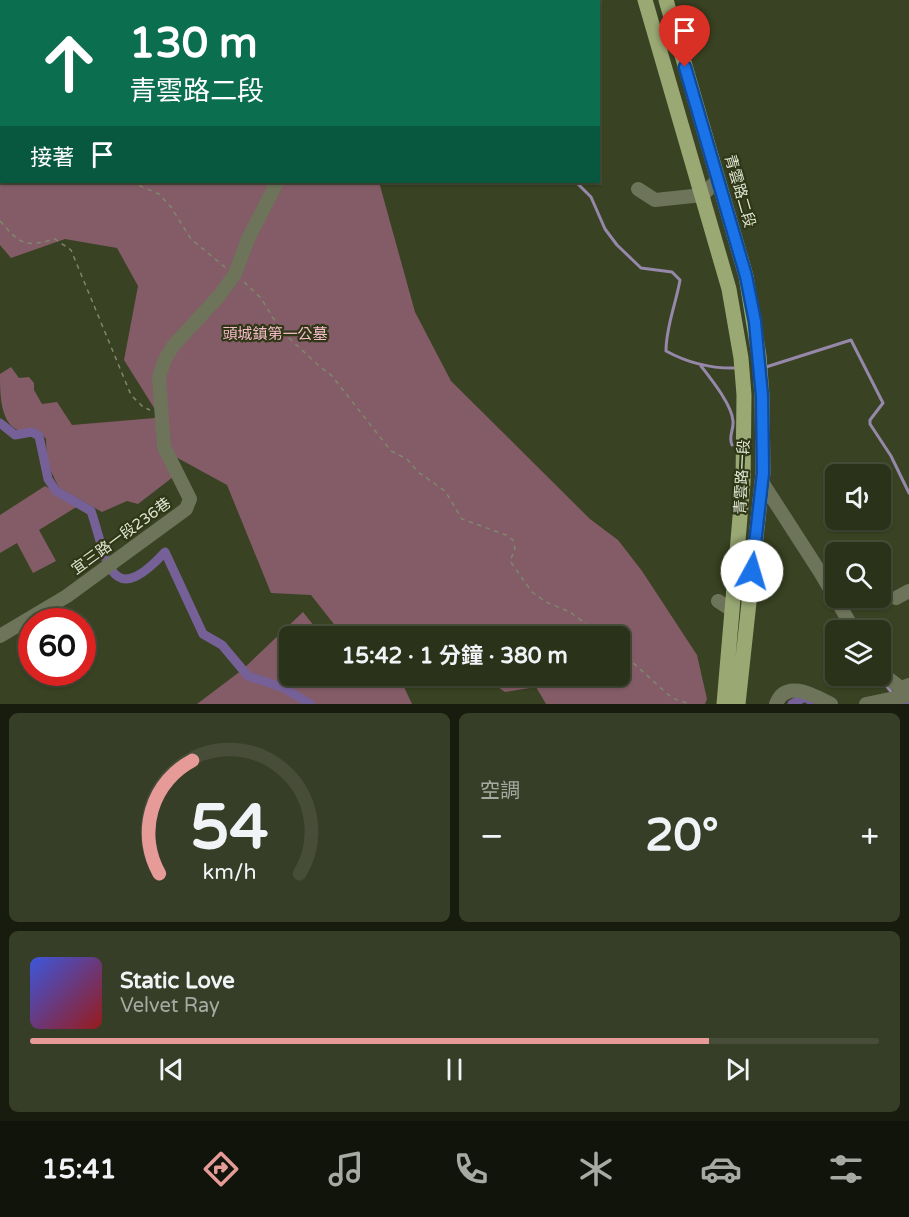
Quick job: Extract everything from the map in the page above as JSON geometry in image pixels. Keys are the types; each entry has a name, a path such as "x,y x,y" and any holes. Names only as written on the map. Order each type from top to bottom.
{"main road":[{"path":"645,0 703,195"},
{"name":"青雲路二段","path":"666,0 746,276 759,356 762,396"},
{"name":"青雲路一段","path":"703,195 729,289 741,358 744,395 743,482 723,704"},
{"name":"青雲路一段","path":"738,704 762,482 762,396"}],"lane":[{"path":"638,189 655,200 703,195 718,179"},
{"name":"宜三路一段236巷","path":"0,636 67,596 186,510 190,499 164,447 159,378 164,360 172,346 219,296 234,274 248,238 276,183"},
{"path":"762,482 848,620"},
{"path":"896,598 909,591"},
{"path":"718,601 732,610"},
{"path":"891,680 901,688 909,685"},
{"path":"776,704 777,699 790,691 807,691 831,704"},
{"path":"866,704 909,695"}],"path":[{"path":"133,183 159,194 171,207 191,239 261,298 289,338 332,376 391,451 406,459 418,472 446,491 462,519 506,535 513,540 515,549 510,561 532,592 546,602 570,612 589,626"},
{"path":"0,221 15,238 34,246 55,239 70,250 131,395 143,407 161,416"},
{"path":"630,660 672,698 690,704"}],"green space":[{"name":"頭城鎮第一公墓","path":"0,183 379,183 415,312 451,381 590,519 618,540 642,571 697,655 707,699 705,704 546,704 536,687 505,692 497,686 630,686 630,626 335,626 311,595 271,593 227,485 174,456 156,411 124,360 138,286 117,248 65,239 11,258 0,245"},
{"path":"11,367 19,378 29,377 34,383 34,390 42,404 57,402 72,425 155,418 173,477 138,504 127,501 102,512 59,488 47,463 46,439 39,431 20,431 13,428 5,415 1,399 0,374"},
{"path":"45,486 78,506 39,530 56,561 33,573 17,543 0,553 0,515"},
{"path":"303,612 314,626 288,626"},
{"path":"279,635 279,686 405,686 412,704 197,704 242,670"}],"waterway":[{"path":"577,183 591,197 605,229 617,245 641,268 672,272 680,280 666,351 701,364 738,368"},
{"path":"766,367 851,340 883,403 870,420 870,424 891,456 909,493"},
{"path":"701,366 729,407 733,421 732,445"},
{"path":"0,423 15,435 32,432 39,436 48,479 56,491 91,511 101,546 113,572 121,578 132,578 146,570 165,552 203,634 222,645 248,676 284,688 310,704"},
{"path":"886,686 893,694"},
{"path":"792,704 805,697 811,701"},
{"path":"905,704 909,703"}],"route":[{"path":"685,67 746,276 755,322 762,396 763,473 752,571"}]}
